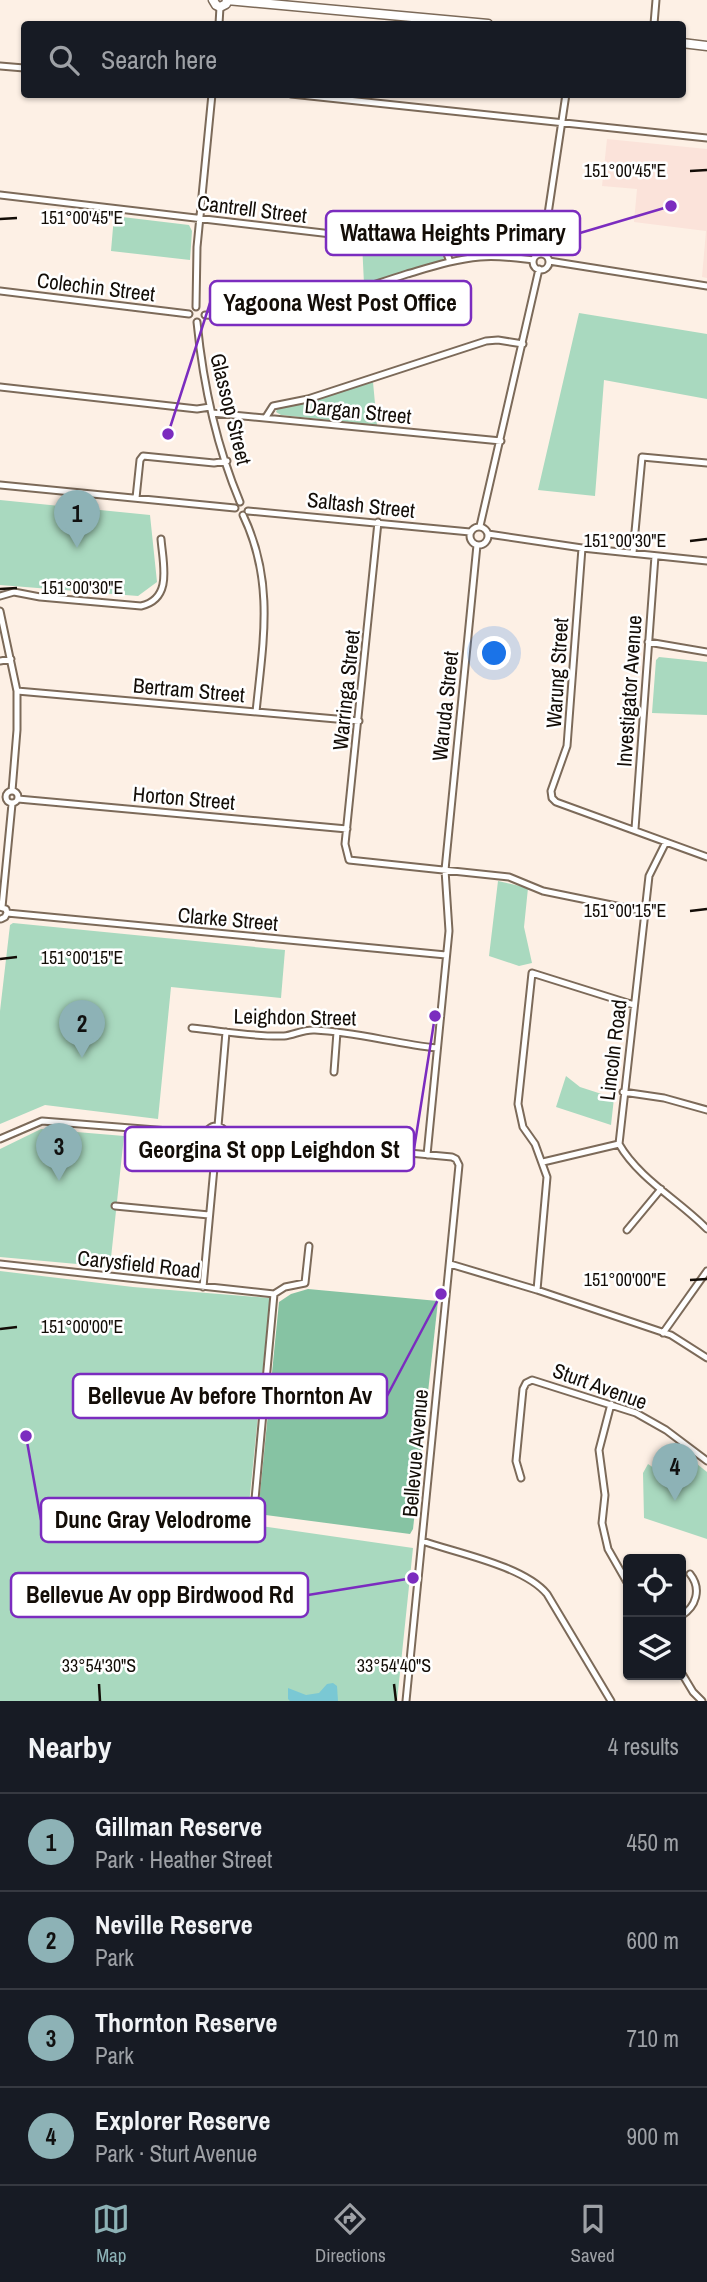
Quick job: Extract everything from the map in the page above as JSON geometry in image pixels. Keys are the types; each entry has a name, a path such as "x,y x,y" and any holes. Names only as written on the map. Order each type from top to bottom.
{"main road":[{"path":"222,2 325,4 464,21"},
{"path":"686,43 707,46"}],"street":[{"path":"654,21 656,0"},
{"path":"219,21 222,2"},
{"path":"0,66 21,68"},
{"path":"196,307 196,266 212,98"},
{"path":"330,98 707,138"},
{"path":"542,254 565,98"},
{"name":"Cantrell Street","path":"0,195 442,247 450,262"},
{"path":"533,260 538,254 542,254 548,257 549,261"},
{"path":"205,315 232,318 262,316 308,305 450,262 482,257 533,260"},
{"path":"533,260 535,267 539,269 546,268 549,261"},
{"path":"549,261 707,286"},
{"path":"480,526 488,534 486,542 477,545 470,540 470,532 480,526 539,269"},
{"name":"Colechin Street","path":"0,291 189,314"},
{"path":"196,307 203,309 205,315 197,322 192,321 189,314 191,309 196,307"},
{"name":"Glassop Street","path":"197,322 202,370 211,410 240,502"},
{"path":"266,417 273,406 308,399 486,341 523,344"},
{"name":"Dargan Street","path":"0,387 501,441"},
{"path":"136,498 140,460 143,456 214,463 226,461"},
{"path":"633,553 642,457 707,463"},
{"path":"0,485 235,508"},
{"path":"235,508 240,502 246,503 246,513 265,589 256,712"},
{"path":"235,508 237,514 246,513"},
{"name":"Saltash Street","path":"246,513 378,522 470,532"},
{"name":"Warringa Street","path":"349,860 345,850 378,522"},
{"path":"488,534 582,548 707,561"},
{"path":"0,596 14,592 40,597 141,606 149,604 155,601 163,589 165,579 161,538"},
{"name":"Waruda Street","path":"426,1154 449,931 445,870 477,545"},
{"name":"Warung Street","path":"582,548 567,746 549,800 707,856"},
{"name":"Investigator Avenue","path":"635,829 655,556"},
{"path":"0,611 17,691 12,791"},
{"path":"648,642 707,652"},
{"path":"0,661 11,659"},
{"name":"Bertram Street","path":"17,691 359,721"},
{"path":"12,791 3,797 12,804"},
{"path":"0,928 1,919 7,913 1,907 12,804 18,799 17,794 12,791"},
{"name":"Horton Street","path":"18,799 347,829"},
{"name":"Lincoln Road","path":"619,1144 649,876 666,842"},
{"path":"345,867 349,860 509,877 543,891 646,912"},
{"name":"Clarke Street","path":"7,913 446,955"},
{"path":"537,1290 547,1177 535,1144 523,1127 519,1104 532,973 634,1005"},
{"name":"Leighdon Street","path":"192,1028 285,1036 310,1030 337,1032 365,1035 398,1044 437,1048"},
{"path":"218,1126 226,1032"},
{"path":"334,1072 337,1032"},
{"path":"624,1092 664,1098 707,1110"},
{"path":"0,1139 43,1121 206,1133 212,1127 218,1126 223,1128 227,1136 225,1142 216,1146"},
{"path":"206,1133 207,1140 216,1146"},
{"path":"227,1136 426,1154"},
{"path":"543,1162 619,1144 625,1154 661,1189 706,1227"},
{"path":"203,1287 216,1146"},
{"name":"Bellevue Avenue","path":"406,1701 459,1165 454,1158 426,1154"},
{"path":"627,1230 661,1189"},
{"path":"116,1206 209,1215"},
{"path":"253,1521 274,1294 285,1287 305,1283 309,1246"},
{"name":"Carysfield Road","path":"0,1264 274,1294"},
{"path":"450,1264 537,1290 678,1338 707,1357"},
{"path":"663,1333 707,1271"},
{"name":"Sturt Avenue","path":"520,1478 516,1455 523,1389 528,1381 538,1380 636,1413 659,1426 707,1461"},
{"path":"611,1404 600,1446 605,1494 602,1523 608,1549 623,1575"},
{"path":"422,1541 519,1573 539,1584 611,1701"},
{"path":"686,1613 695,1601 696,1582 690,1574"},
{"path":"686,1680 702,1701"}],"shaded area":[{"path":"607,139 707,149 707,278 702,277 706,231 634,222 637,189 602,186"}],"green space":[{"path":"114,216 189,225 192,231 190,260 111,251"},
{"path":"362,242 441,250 446,255 443,260 364,284"},
{"path":"579,313 707,334 707,399 604,380 595,496 538,490"},
{"path":"373,382 377,425 281,415 276,412 278,407 316,400"},
{"path":"0,500 150,515 157,582 138,596 0,585"},
{"path":"659,657 707,662 707,715 652,713 656,660"},
{"path":"498,881 528,888 524,927 532,963 519,966 489,956"},
{"path":"13,923 285,950 281,998 171,987 158,1119 45,1105 0,1124 0,1011 10,925"},
{"path":"566,1076 580,1087 614,1098 611,1125 556,1107"},
{"path":"41,1129 124,1136 110,1267 0,1257 0,1149"},
{"path":"0,1271 133,1287 270,1298 247,1524 413,1548 397,1701 0,1701"},
{"path":"308,1289 438,1301 413,1529 410,1534 258,1514 279,1302 291,1294"},
{"path":"648,1464 678,1484 691,1465 694,1468 697,1464 707,1472 707,1539 644,1518 643,1473"}],"water":[{"path":"333,1683 337,1686 338,1701 288,1699 288,1688 306,1695 319,1693 327,1684"}],"place":[{"name":"Wattawa Heights Primary","path":"671,206"},
{"name":"Yagoona West Post Office","path":"168,434"},
{"name":"Gillman Reserve","path":"77,548"},
{"name":"Georgina St opp Leighdon St","path":"435,1016"},
{"name":"Neville Reserve","path":"82,1058"},
{"name":"Thornton Reserve","path":"59,1181"},
{"name":"Bellevue Av before Thornton Av","path":"441,1294"},
{"name":"Dunc Gray Velodrome","path":"26,1436"},
{"name":"Explorer Reserve","path":"675,1501"},
{"name":"Bellevue Av opp Birdwood Rd","path":"413,1578"}]}
